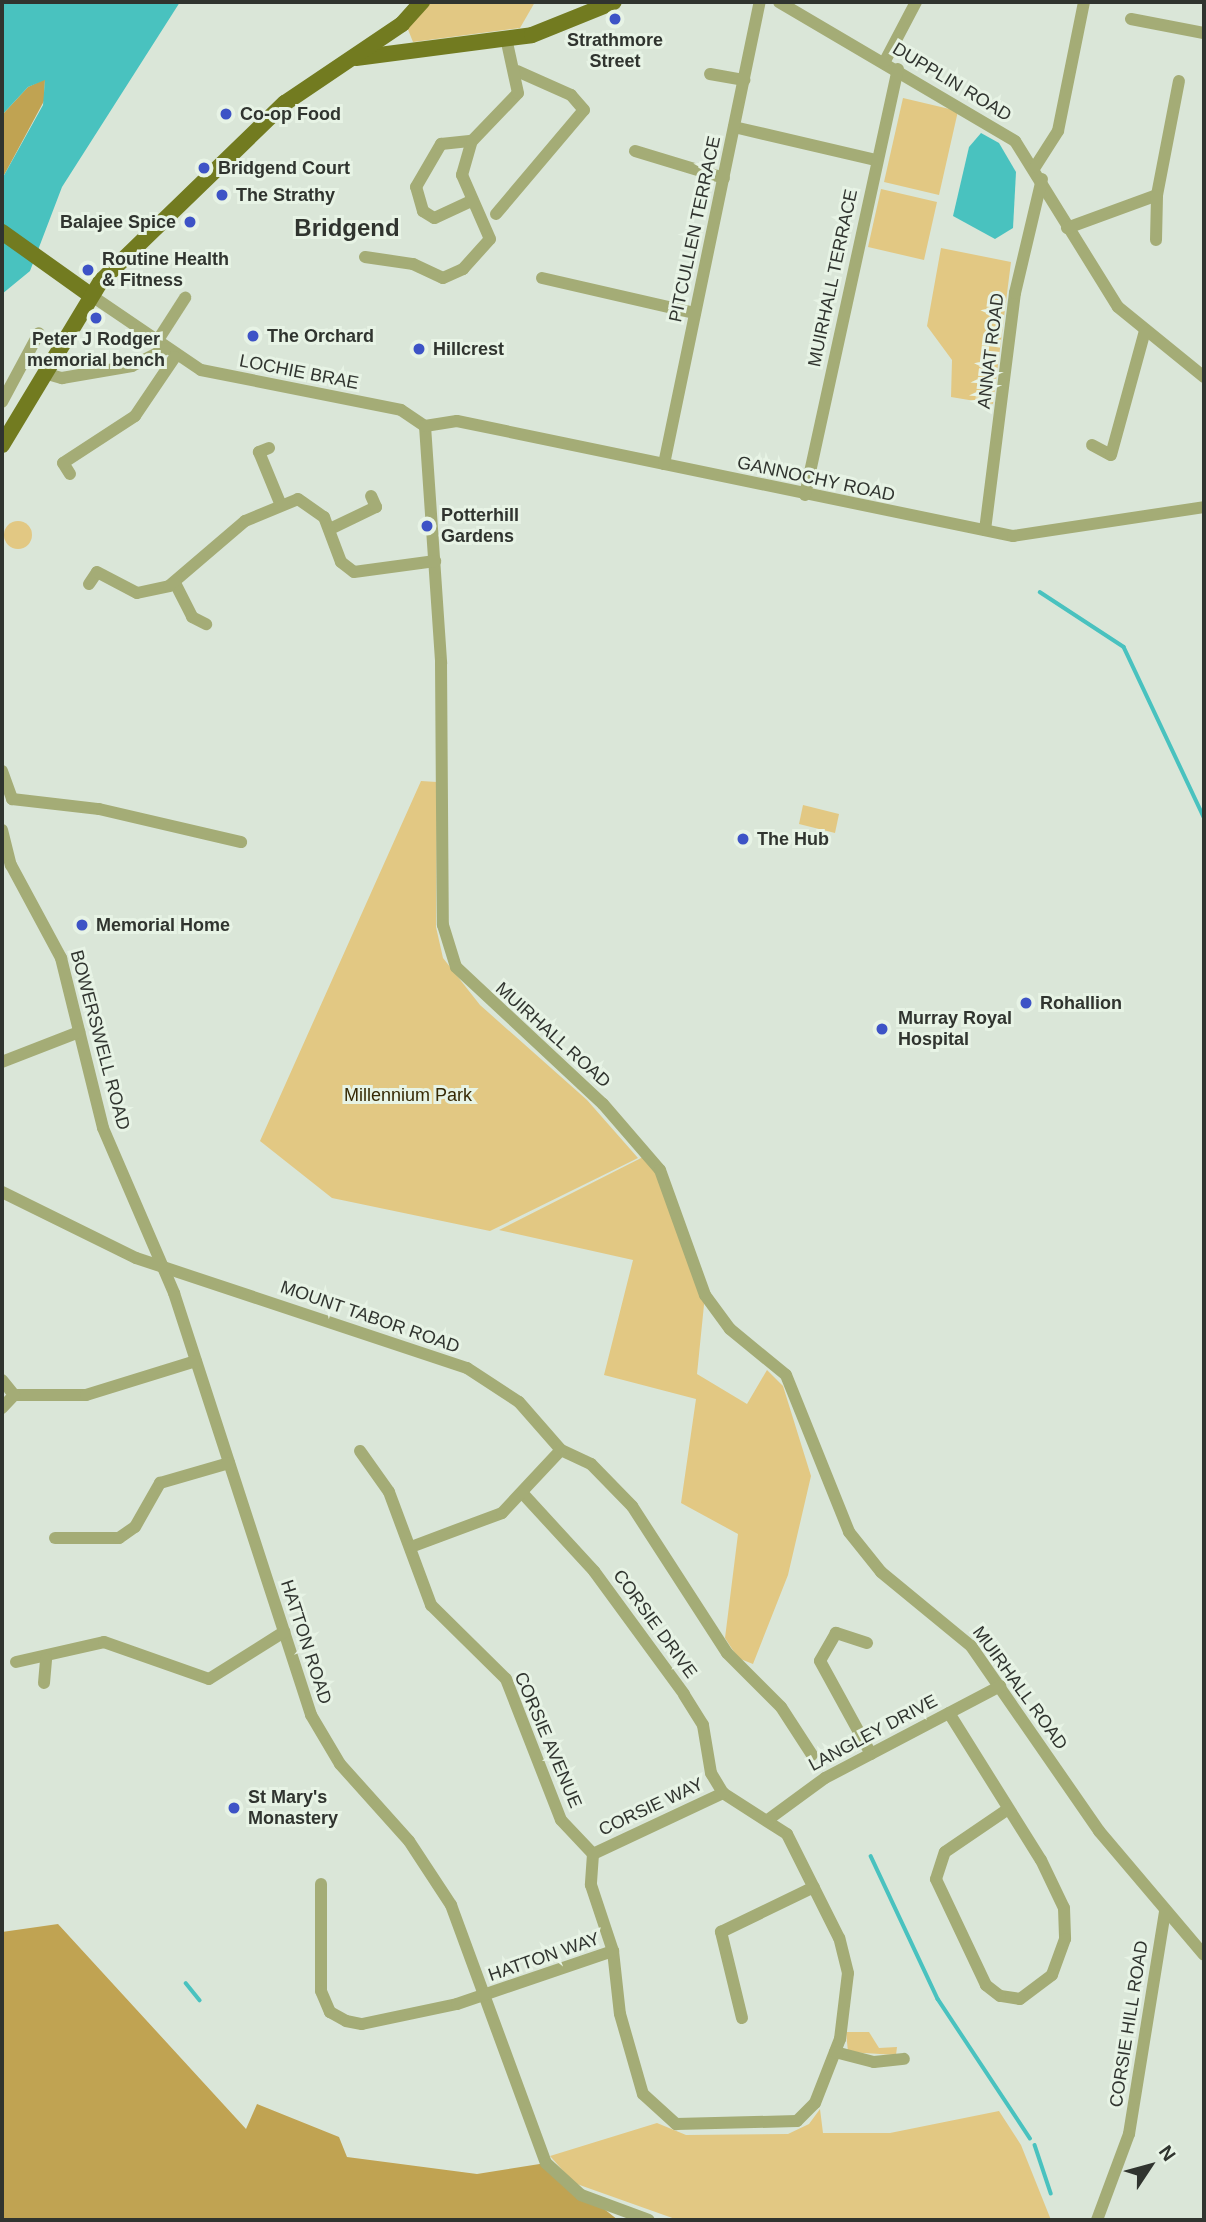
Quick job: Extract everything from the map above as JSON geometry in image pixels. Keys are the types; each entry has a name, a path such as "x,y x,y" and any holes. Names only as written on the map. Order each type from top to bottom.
{"main road":[{"path":"2,445 89,294 285,103 356,58 422,2"},
{"path":"356,58 554,30 614,2"},
{"path":"2,232 89,294"}],"street":[{"name":"PITCULLEN TERRACE","path":"664,464 760,2"},
{"name":"DUPPLIN ROAD","path":"779,2 885,61 1015,141 1038,173 1092,273 1145,331 1204,377"},
{"path":"885,61 916,2"},
{"name":"ANNAT ROAD","path":"985,530 1015,293 1038,173 1058,131 1084,2"},
{"path":"1131,19 1204,33"},
{"path":"365,257 451,276 492,234 469,202 462,176 471,141 518,93 517,71 506,38"},
{"name":"MUIRHALL TERRACE","path":"805,495 898,69"},
{"path":"496,214 584,110 571,95 517,71"},
{"path":"710,74 744,80"},
{"path":"1156,240 1157,195 1179,81"},
{"path":"734,127 876,160"},
{"path":"469,202 434,218 424,211 416,187 441,144 471,141"},
{"path":"635,151 724,178"},
{"path":"1067,228 1157,195"},
{"path":"542,278 695,313"},
{"name":"LOCHIE BRAE","path":"89,294 165,350 234,378 410,412 425,426"},
{"path":"70,474 63,463 135,416 180,316 185,298"},
{"path":"1092,445 1111,455 1145,331"},
{"path":"2,402 39,333"},
{"path":"44,373 78,375 132,366 165,350"},
{"name":"GANNOCHY ROAD","path":"425,426 457,421 805,495 985,530 1041,534 1204,508"},
{"name":"MUIRHALL ROAD","path":"425,426 435,561 443,925 456,967 593,1094 660,1170 705,1294 730,1329 786,1375 849,1532 881,1572 962,1636 1000,1686 1099,1830 1204,1955"},
{"path":"269,448 259,452 280,502"},
{"path":"330,529 376,507 371,496"},
{"path":"89,584 97,572 137,593 175,583 212,544 280,502 298,499 313,506 330,529 341,562 355,572 435,561"},
{"path":"175,583 192,617 206,624"},
{"path":"2,771 12,799 99,808 241,842"},
{"name":"BOWERSWELL ROAD","path":"2,830 6,867 57,947 103,1128 160,1262"},
{"path":"2,1062 79,1031"},
{"name":"MOUNT TABOR ROAD","path":"2,1192 136,1258 160,1262 467,1368 519,1402 561,1450 591,1464 632,1506 727,1653 781,1707 812,1755"},
{"name":"HATTON ROAD","path":"160,1262 196,1361 284,1632 326,1744 432,1872 485,1996"},
{"path":"2,1408 14,1395 86,1395 196,1361"},
{"path":"2,1381 14,1395"},
{"path":"411,1547 496,1516 524,1495 561,1450"},
{"name":"CORSIE AVENUE","path":"360,1451 385,1484 435,1611 506,1679 561,1820 593,1854"},
{"path":"55,1538 120,1538 135,1527 160,1483 229,1463"},
{"name":"CORSIE DRIVE","path":"524,1495 594,1571 684,1694 703,1725 711,1773 723,1793"},
{"path":"16,1662 46,1660 104,1642 209,1679 284,1632"},
{"path":"867,1643 836,1633 821,1661 871,1754"},
{"path":"44,1683 46,1660"},
{"name":"LANGLEY DRIVE","path":"769,1819 799,1793 1000,1686"},
{"path":"949,1713 1009,1809 1056,1885 1066,1924 1052,1975 1020,1999 1000,1996 986,1985 936,1879 945,1852 1009,1809"},
{"path":"593,1854 591,1885 613,1951 620,2014 643,2094 676,2124 797,2121 815,2103 835,2052 848,1968 814,1887 790,1839 769,1819 723,1793"},
{"name":"CORSIE WAY","path":"593,1854 723,1793"},
{"name":"HATTON WAY","path":"321,1884 318,1973 330,2012 362,2024 485,1996 613,1951"},
{"path":"742,2018 721,1931 814,1887"},
{"name":"CORSIE HILL ROAD","path":"1097,2220 1129,2134 1165,1911"},
{"path":"485,1996 527,2121 552,2173 581,2195 649,2220"},
{"path":"835,2052 874,2062 904,2059"}],"green space":[{"path":"426,2 535,2 520,28 413,42 407,27"},
{"path":"903,98 958,111 939,195 884,182"},
{"path":"881,189 937,202 924,260 868,247"},
{"path":"941,248 1011,262 993,404 951,397 952,360 927,326"},
{"path":"18,521 28,525 32,535 28,545 18,549 8,545 4,535 8,525"},
{"name":"Millennium Park","path":"421,781 437,782 436,927 443,958 480,1005 587,1100 638,1158 490,1231 332,1198 260,1141"},
{"path":"803,805 839,814 835,833 799,824"},
{"path":"645,1156 660,1170 705,1295 697,1374 747,1404 767,1370 783,1386 811,1476 788,1575 753,1664 738,1658 725,1638 738,1534 681,1503 696,1399 604,1375 633,1260 499,1230"},
{"path":"846,2032 869,2032 879,2048 897,2047 896,2055 848,2052"},
{"path":"820,2109 823,2133 890,2133 999,2111 1021,2145 1051,2220 678,2220 574,2183 550,2156 657,2123 686,2135 788,2134 809,2124"}],"shaded area":[{"path":"45,79 44,101 2,179 2,115 28,87"},
{"path":"58,1924 246,2129 257,2104 339,2137 347,2157 477,2174 546,2163 618,2220 2,2220 2,1932"}],"water":[{"path":"2,2 180,2 62,187 30,271 2,294 2,179 43,105 45,80 28,87 2,115"},
{"path":"981,133 999,143 1016,172 1013,228 995,239 953,216 969,147"}],"waterway":[{"path":"1040,592 1124,647 1204,817"},
{"path":"871,1856 938,1999 1030,2138"},
{"path":"186,1983 200,2000"},
{"path":"1035,2145 1051,2193"}],"place":[{"name":"Strathmore Street","path":"615,19"},
{"name":"Co-op Food","path":"226,114"},
{"name":"Bridgend Court","path":"204,168"},
{"name":"The Strathy","path":"222,195"},
{"name":"Balajee Spice","path":"190,222"},
{"name":"Routine Health & Fitness","path":"88,270"},
{"name":"Peter J Rodger memorial bench","path":"96,318"},
{"name":"The Orchard","path":"253,336"},
{"name":"Hillcrest","path":"419,349"},
{"name":"Potterhill Gardens","path":"427,526"},
{"name":"The Hub","path":"743,839"},
{"name":"Memorial Home","path":"82,925"},
{"name":"Rohallion","path":"1026,1003"},
{"name":"Murray Royal Hospital","path":"882,1029"},
{"name":"St Mary's Monastery","path":"234,1808"}],"district":[{"name":"Bridgend","path":"347,228"}]}
